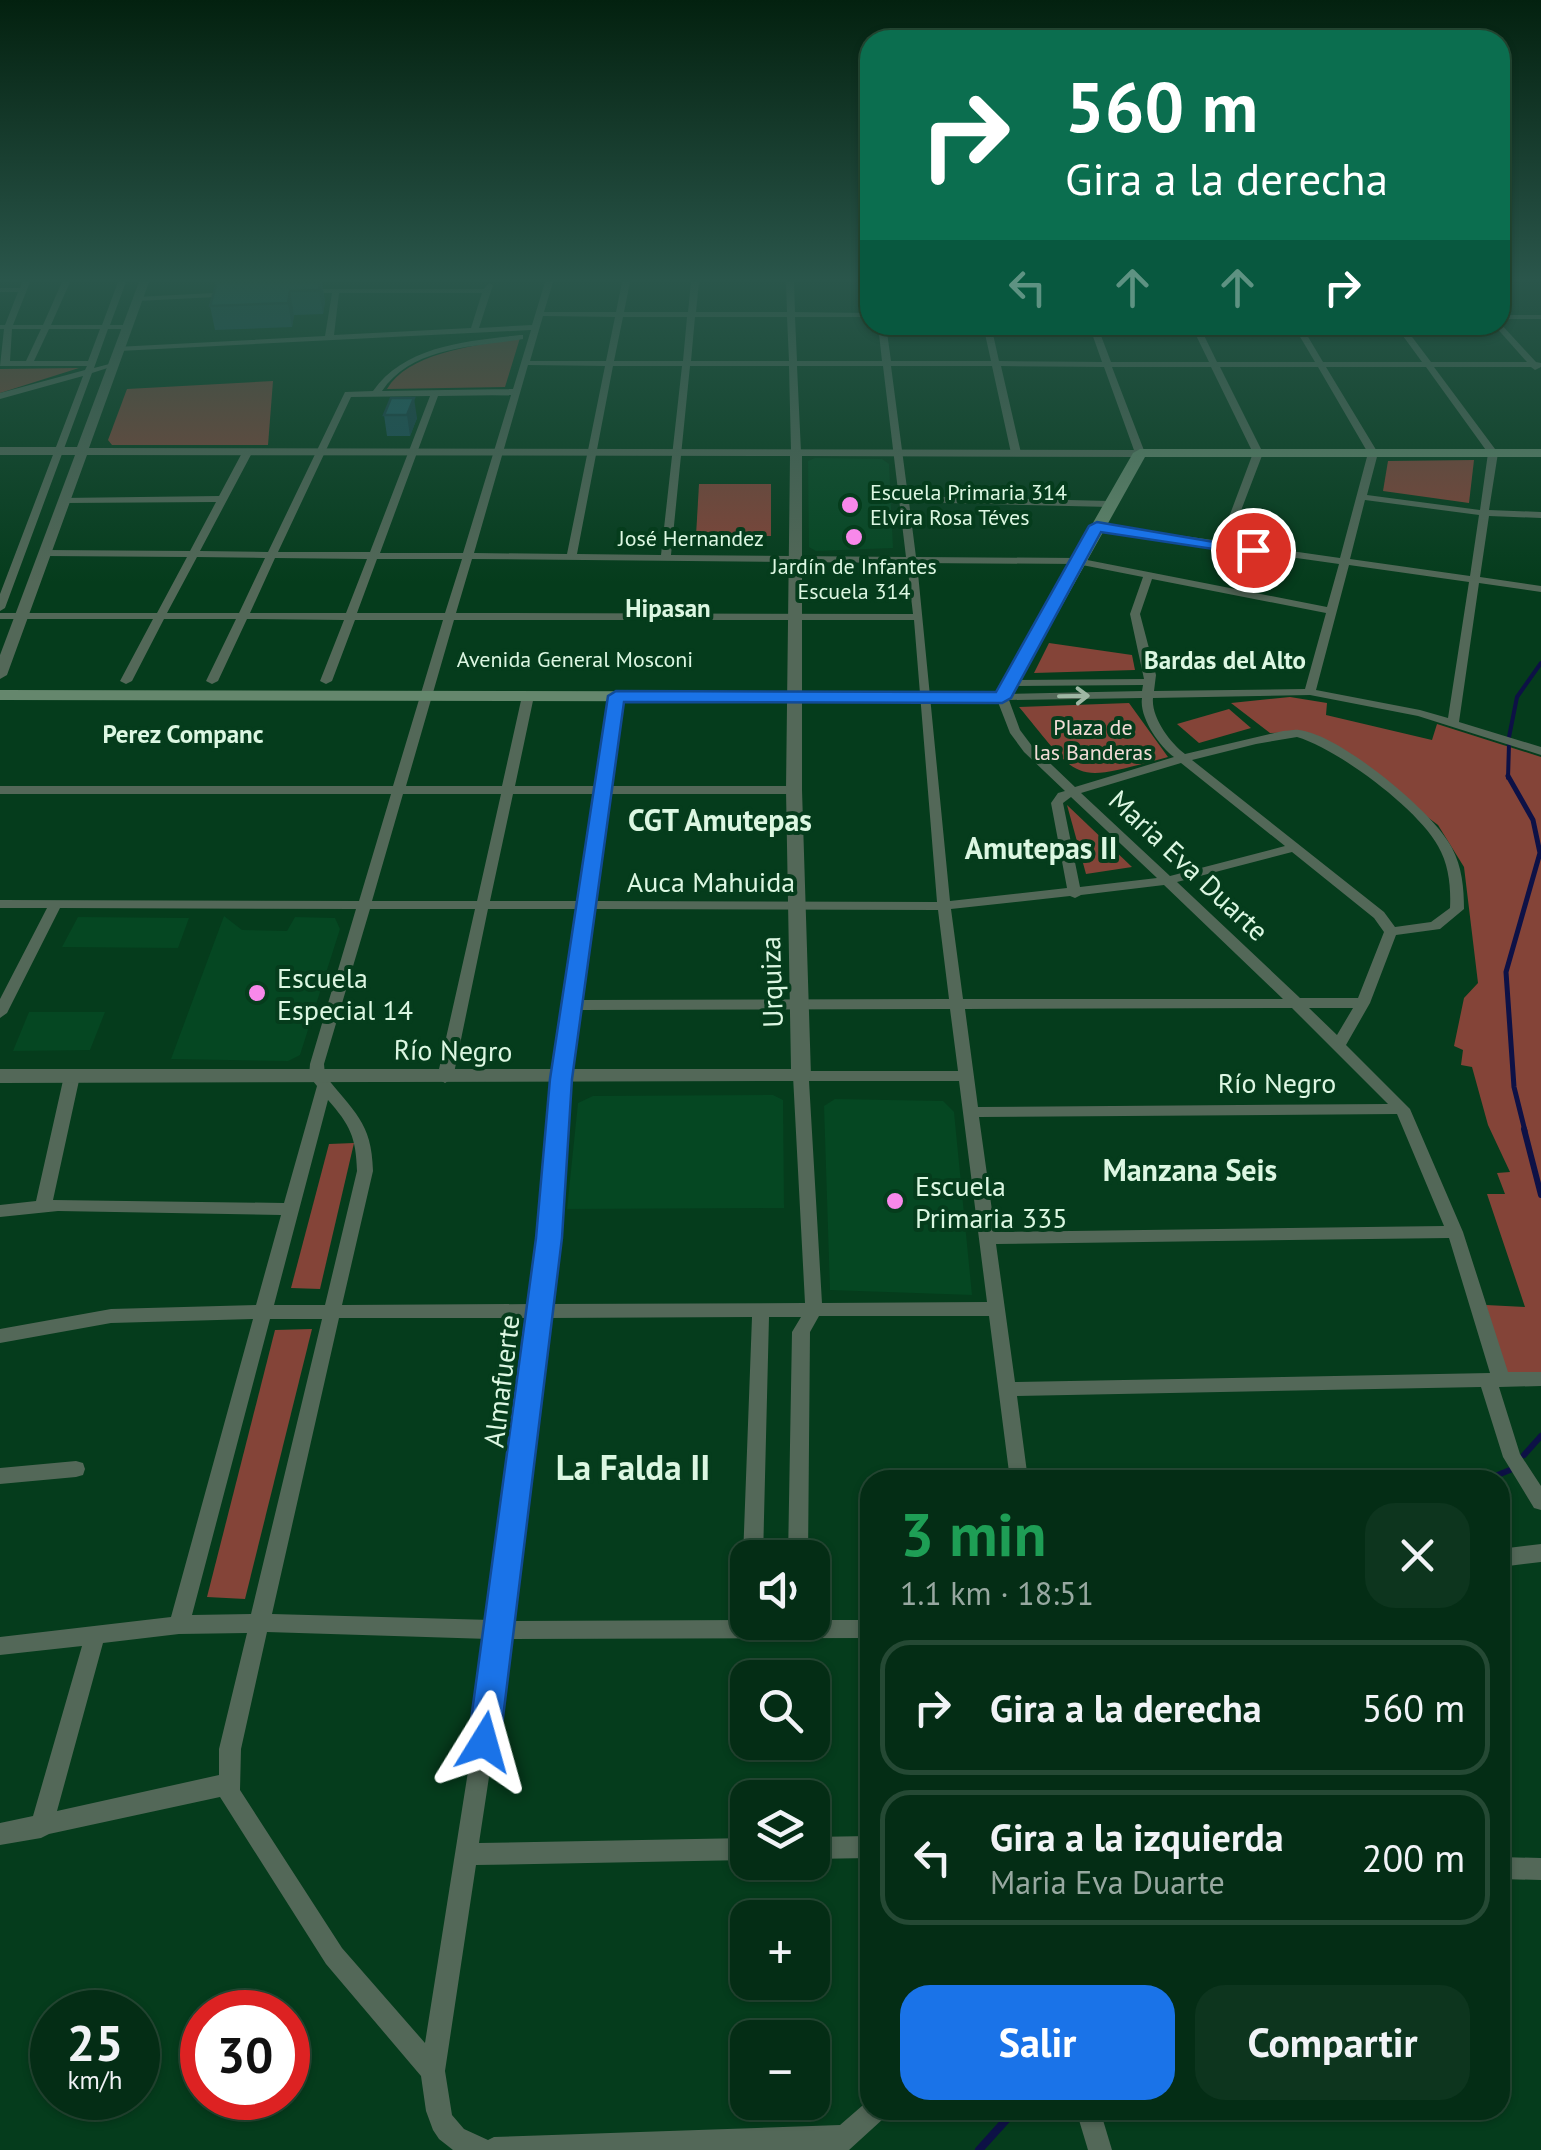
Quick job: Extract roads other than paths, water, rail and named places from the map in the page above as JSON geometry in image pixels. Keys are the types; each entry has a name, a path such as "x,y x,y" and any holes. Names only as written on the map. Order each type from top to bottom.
{"main road":[{"path":"1007,690 1140,453 1541,453"},
{"name":"Avenida General Mosconi","path":"0,678 326,681 528,696 795,690"},
{"name":"Avenida General Mosconi","path":"0,695 427,689 1007,690"}],"street":[{"path":"0,396 47,382"},
{"path":"0,407 59,382"},
{"path":"0,608 85,382"},
{"path":"0,678 107,382"},
{"path":"376,393 383,382"},
{"path":"180,1625 266,1312 320,1081 398,790 520,382"},
{"path":"571,557 604,382"},
{"path":"666,557 684,382"},
{"name":"Urquiza","path":"793,382 798,558 796,906 814,1310 801,1332 798,1540"},
{"path":"889,382 919,617 944,906 1018,1470"},
{"path":"1000,382 1016,452"},
{"path":"0,451 1140,453 1114,382"},
{"path":"1222,382 1258,453 1223,546"},
{"path":"1310,692 1374,453 1333,382"},
{"path":"1443,382 1492,453 1453,724"},
{"path":"212,681 348,394 517,392"},
{"path":"326,681 434,393"},
{"path":"126,681 248,451"},
{"path":"1361,497 1484,513 1541,515"},
{"path":"64,500 223,499"},
{"path":"904,500 1110,504"},
{"path":"1097,526 1343,564 1541,589"},
{"name":"José Hernandez","path":"45,553 1077,561 1332,612"},
{"path":"1149,574 1135,614 1150,682 1145,696 1152,720 1184,761 1296,847 1378,915 1391,932"},
{"path":"0,616 919,617"},
{"name":"Avenida General Mosconi","path":"1007,690 1150,682"},
{"name":"Avenida General Mosconi","path":"1007,690 1145,696 1310,692 1453,724 1541,751"},
{"name":"Maria Eva Duarte","path":"1007,690 1014,732 1070,792 1339,1044 1402,1109 1455,1232 1512,1456 1541,1502"},
{"path":"445,1078 486,906 528,696"},
{"name":"Almafuerte","path":"482,2150 455,2142 438,2118 433,2071 501,1630 539,1310 561,1079 616,696"},
{"path":"1075,894 1057,802 1070,792 1294,732 1333,749 1428,820 1442,841 1458,889 1457,909 1436,926 1391,932"},
{"path":"0,790 794,790"},
{"name":"Auca Mahuida","path":"0,904 944,906 1166,882 1296,847"},
{"path":"0,1012 56,904"},
{"path":"1339,1044 1363,1003 1391,932"},
{"path":"571,1005 1363,1003"},
{"name":"Río Negro","path":"0,1076 320,1081 965,1076"},
{"path":"43,1207 72,1076"},
{"path":"320,1081 358,1121 366,1147 366,1171 230,1749 228,1793 334,1956 433,2071"},
{"name":"Río Negro","path":"973,1112 1402,1109"},
{"path":"0,1211 43,1207 292,1209"},
{"path":"989,1238 1455,1232"},
{"path":"0,1336 111,1316 332,1310 994,1309"},
{"path":"754,1540 761,1310"},
{"path":"1006,1389 1541,1379"},
{"path":"0,1476 76,1469"},
{"path":"1510,1557 1541,1552"},
{"path":"0,1646 180,1625 501,1630 730,1626"},
{"path":"830,1627 860,1629"},
{"path":"41,1827 95,1635"},
{"path":"0,1834 228,1784"},
{"path":"830,1847 860,1846"},
{"path":"467,1854 730,1849"},
{"path":"1510,1868 1541,1868"},
{"path":"494,2150 838,2144 863,2120"},
{"path":"1091,2120 1098,2149 1109,2150"}],"waterway":[{"path":"1509,737 1517,697 1541,663"},
{"path":"1508,776 1509,744"},
{"path":"1508,776 1533,820 1540,853 1506,972 1514,1087 1525,1131"},
{"path":"1524,1129 1541,1195"},
{"path":"1524,1455 1541,1436"},
{"path":"979,2150 1006,2120"}],"place":[{"name":"Escuela Primaria 314 Elvira Rosa Téves","path":"850,505"},
{"name":"Jardín de Infantes Escuela 314","path":"854,537"},
{"name":"Escuela Especial 14","path":"257,993"},
{"name":"Escuela Primaria 335","path":"895,1201"}],"district":[{"name":"Hipasan","path":"668,608"},
{"name":"Bardas del Alto","path":"1225,660"},
{"name":"Perez Companc","path":"183,734"},
{"name":"CGT Amutepas","path":"720,819"},
{"name":"Amutepas II","path":"1041,847"},
{"name":"Manzana Seis","path":"1190,1169"},
{"name":"La Falda II","path":"633,1467"}],"park label":[{"name":"Plaza de las Banderas","path":"1093,740"}]}
